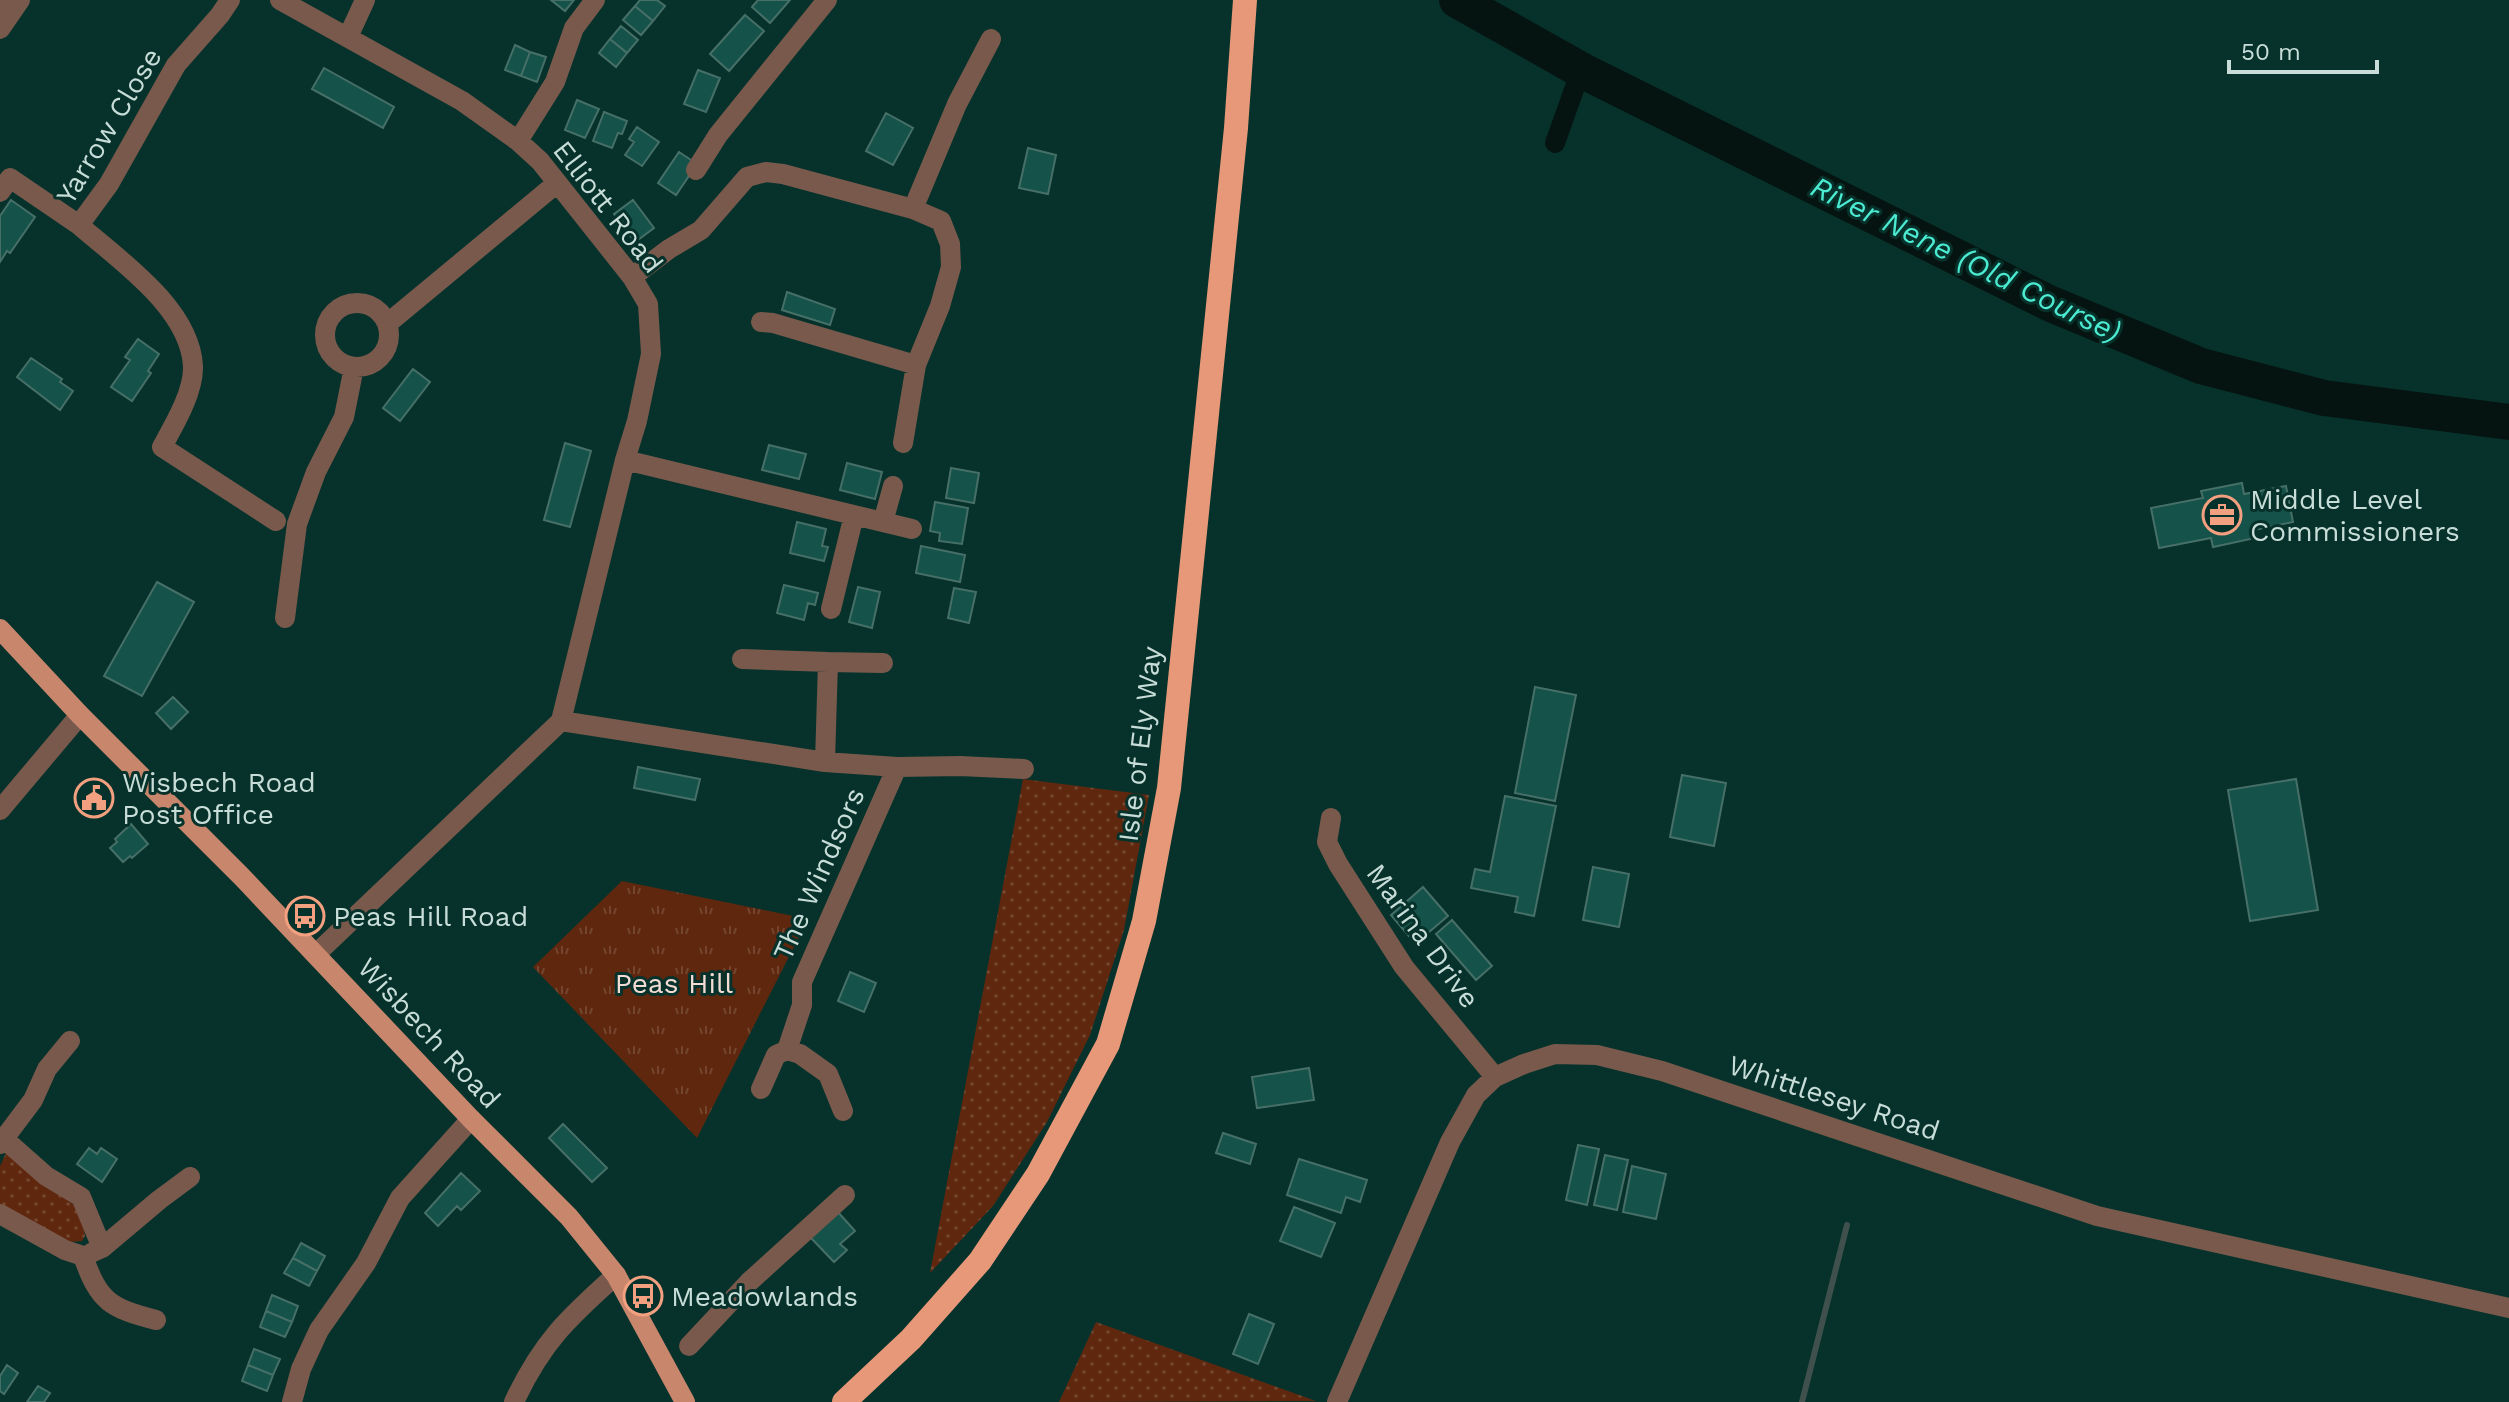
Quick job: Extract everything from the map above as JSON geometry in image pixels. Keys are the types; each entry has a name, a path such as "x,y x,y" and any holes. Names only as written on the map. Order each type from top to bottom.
{"highway":[{"name":"Isle of Ely Way","path":"844,1402 911,1339 980,1261 1038,1174 1108,1044 1144,921 1169,788 1236,128 1245,0"}],"main road":[{"name":"Wisbech Road","path":"0,629 569,1217 616,1275 683,1401"}],"street":[{"path":"0,29 20,0"},
{"name":"Yarrow Close","path":"230,0 176,65 109,184 79,225 165,303 184,329 193,367 184,405 162,447 276,521"},
{"name":"Elliott Road","path":"280,0 462,101 518,141 540,161 632,277 648,304 651,354 561,721"},
{"path":"348,37 365,0"},
{"path":"518,141 555,82 574,28 595,0"},
{"path":"696,170 718,135 827,0"},
{"path":"913,209 957,104 991,39"},
{"path":"632,277 701,230 747,177 766,172 913,209 941,221 950,244 951,267 940,306 916,365 903,443"},
{"path":"0,192 10,178 79,225"},
{"path":"387,324 557,183"},
{"path":"355,303 369,305 380,313 387,324 389,337 386,349 378,359 367,365 354,367 341,363 325,341 326,327 332,315 342,306 355,303"},
{"path":"761,322 916,365"},
{"path":"285,618 297,524 316,472 344,417 354,367"},
{"path":"625,460 912,529"},
{"path":"883,522 893,486"},
{"path":"831,609 854,515"},
{"path":"742,659 883,663"},
{"path":"825,762 828,662"},
{"path":"0,810 80,715"},
{"path":"316,954 561,721 825,762 897,767 1024,769"},
{"name":"The Windsors","path":"761,1089 776,1055 787,1050 802,1005 802,982 897,767"},
{"name":"Marina Drive","path":"1331,818 1327,842 1346,877 1404,967 1495,1077"},
{"path":"70,1041 47,1069 33,1100 2,1141 46,1176 81,1197 93,1252 92,1283 107,1301 126,1312 156,1320"},
{"path":"787,1050 800,1054 828,1074 843,1111"},
{"name":"Whittlesey Road","path":"1337,1402 1450,1142 1476,1095 1495,1077 1555,1054 1597,1055 1662,1071 2097,1216 2509,1308"},
{"path":"292,1402 301,1369 319,1330 366,1263 400,1198 471,1119"},
{"path":"0,1214 65,1250 93,1252 190,1177"},
{"path":"689,1346 749,1282 845,1195"},
{"path":"514,1402 540,1352 565,1321 616,1275"}],"green space":[{"path":"1023,779 1149,795 1124,930 1090,1035 1047,1122 993,1206 930,1273"},
{"name":"Peas Hill","path":"622,881 808,919 697,1138 533,967"},
{"path":"6,1153 74,1205 83,1223 85,1236 82,1241 70,1242 0,1205 0,1166"},
{"path":"1096,1322 1316,1401 1059,1402"}],"building":[{"path":"551,0 574,0 565,11"},
{"path":"640,0 657,0 665,6 653,21 635,6"},
{"path":"758,0 790,0 770,23 752,7"},
{"path":"635,6 653,21 641,35 623,20"},
{"path":"745,15 764,31 729,71 710,54"},
{"path":"621,26 638,40 627,53 610,39"},
{"path":"610,39 627,53 616,67 599,53"},
{"path":"515,45 530,52 521,76 505,70"},
{"path":"530,52 546,57 537,82 521,76"},
{"path":"324,68 394,107 383,128 312,89"},
{"path":"698,70 720,78 706,112 684,104"},
{"path":"577,100 599,109 585,138 565,130"},
{"path":"604,112 627,121 612,148 593,141"},
{"path":"886,113 913,128 893,165 866,151"},
{"path":"637,127 659,142 642,166 625,155 634,142 629,139"},
{"path":"1028,148 1056,155 1048,194 1019,188"},
{"path":"679,152 697,164 676,195 658,183"},
{"path":"11,200 35,217 0,262 0,216"},
{"path":"633,200 654,228 635,242 614,214"},
{"path":"787,292 835,309 830,325 782,310"},
{"path":"138,339 159,354 148,371 151,373 132,401 111,387 130,360 125,357"},
{"path":"31,358 62,379 60,382 73,391 60,410 17,377"},
{"path":"413,369 430,382 400,421 383,408"},
{"path":"565,443 591,451 570,527 544,520"},
{"path":"769,445 806,454 799,479 762,470"},
{"path":"847,463 882,472 875,499 840,490"},
{"path":"951,468 979,473 974,503 946,498"},
{"name":"Middle Level Commissioners","path":"2242,483 2244,494 2286,486 2293,522 2254,530 2255,538 2213,547 2211,538 2159,548 2151,508 2203,498 2201,491"},
{"path":"935,502 968,508 962,544 939,541 940,533 930,531"},
{"path":"797,522 826,529 822,546 828,547 824,561 790,553"},
{"path":"921,546 965,555 960,582 916,573"},
{"path":"157,582 194,602 142,696 104,676"},
{"path":"784,585 818,593 815,605 808,603 804,620 777,613"},
{"path":"858,587 880,592 872,628 849,622"},
{"path":"954,588 976,592 969,623 948,618"},
{"path":"1535,687 1576,695 1555,801 1515,793"},
{"path":"173,697 188,712 171,729 156,713"},
{"path":"638,767 700,779 695,800 634,788"},
{"path":"1682,775 1726,783 1714,846 1670,837"},
{"path":"2296,779 2318,910 2250,921 2228,790"},
{"path":"1505,796 1556,806 1534,916 1515,912 1518,897 1471,888 1475,869 1490,872"},
{"path":"131,824 148,844 123,862 110,848"},
{"path":"1593,867 1629,874 1619,927 1583,920"},
{"path":"1423,887 1448,916 1422,938 1416,930 1409,936 1391,915"},
{"path":"1452,920 1492,966 1476,980 1436,934"},
{"path":"850,972 876,983 864,1012 838,1001"},
{"path":"1309,1068 1314,1100 1257,1108 1252,1077"},
{"path":"563,1124 607,1168 592,1182 549,1138"},
{"path":"1223,1133 1256,1144 1250,1164 1216,1153"},
{"path":"1578,1145 1599,1149 1587,1205 1566,1200"},
{"path":"89,1148 97,1154 101,1148 117,1159 102,1182 77,1164"},
{"path":"1605,1155 1628,1160 1617,1210 1594,1205"},
{"path":"1299,1159 1367,1180 1360,1202 1346,1197 1341,1213 1287,1195"},
{"path":"1632,1166 1666,1174 1656,1219 1623,1212"},
{"path":"461,1173 480,1191 461,1210 457,1206 438,1226 425,1213"},
{"path":"1294,1207 1335,1223 1321,1257 1280,1241"},
{"path":"837,1211 855,1231 840,1244 847,1250 834,1262 810,1237"},
{"path":"301,1243 325,1256 317,1271 293,1258"},
{"path":"293,1258 317,1271 309,1286 284,1273"},
{"path":"272,1295 298,1306 292,1322 266,1311"},
{"path":"266,1311 292,1322 285,1337 260,1327"},
{"path":"1249,1314 1274,1324 1258,1364 1233,1354"},
{"path":"254,1349 280,1359 273,1375 248,1365"},
{"path":"7,1365 18,1373 4,1394 0,1391 0,1376"},
{"path":"248,1365 273,1375 267,1391 242,1381"},
{"path":"38,1386 50,1393 44,1402 27,1402"}],"waterway":[{"name":"River Nene (Old Course)","path":"1457,0 1581,70 2051,304 2201,366 2324,398 2509,422"},
{"path":"1555,143 1581,70"},
{"path":"1802,1402 1847,1225"}],"place":[{"name":"Middle Level Commissioners","path":"2222,515"},
{"name":"Wisbech Road Post Office","path":"94,798"},
{"name":"Peas Hill Road","path":"305,916"},
{"name":"Meadowlands","path":"643,1296"}]}
